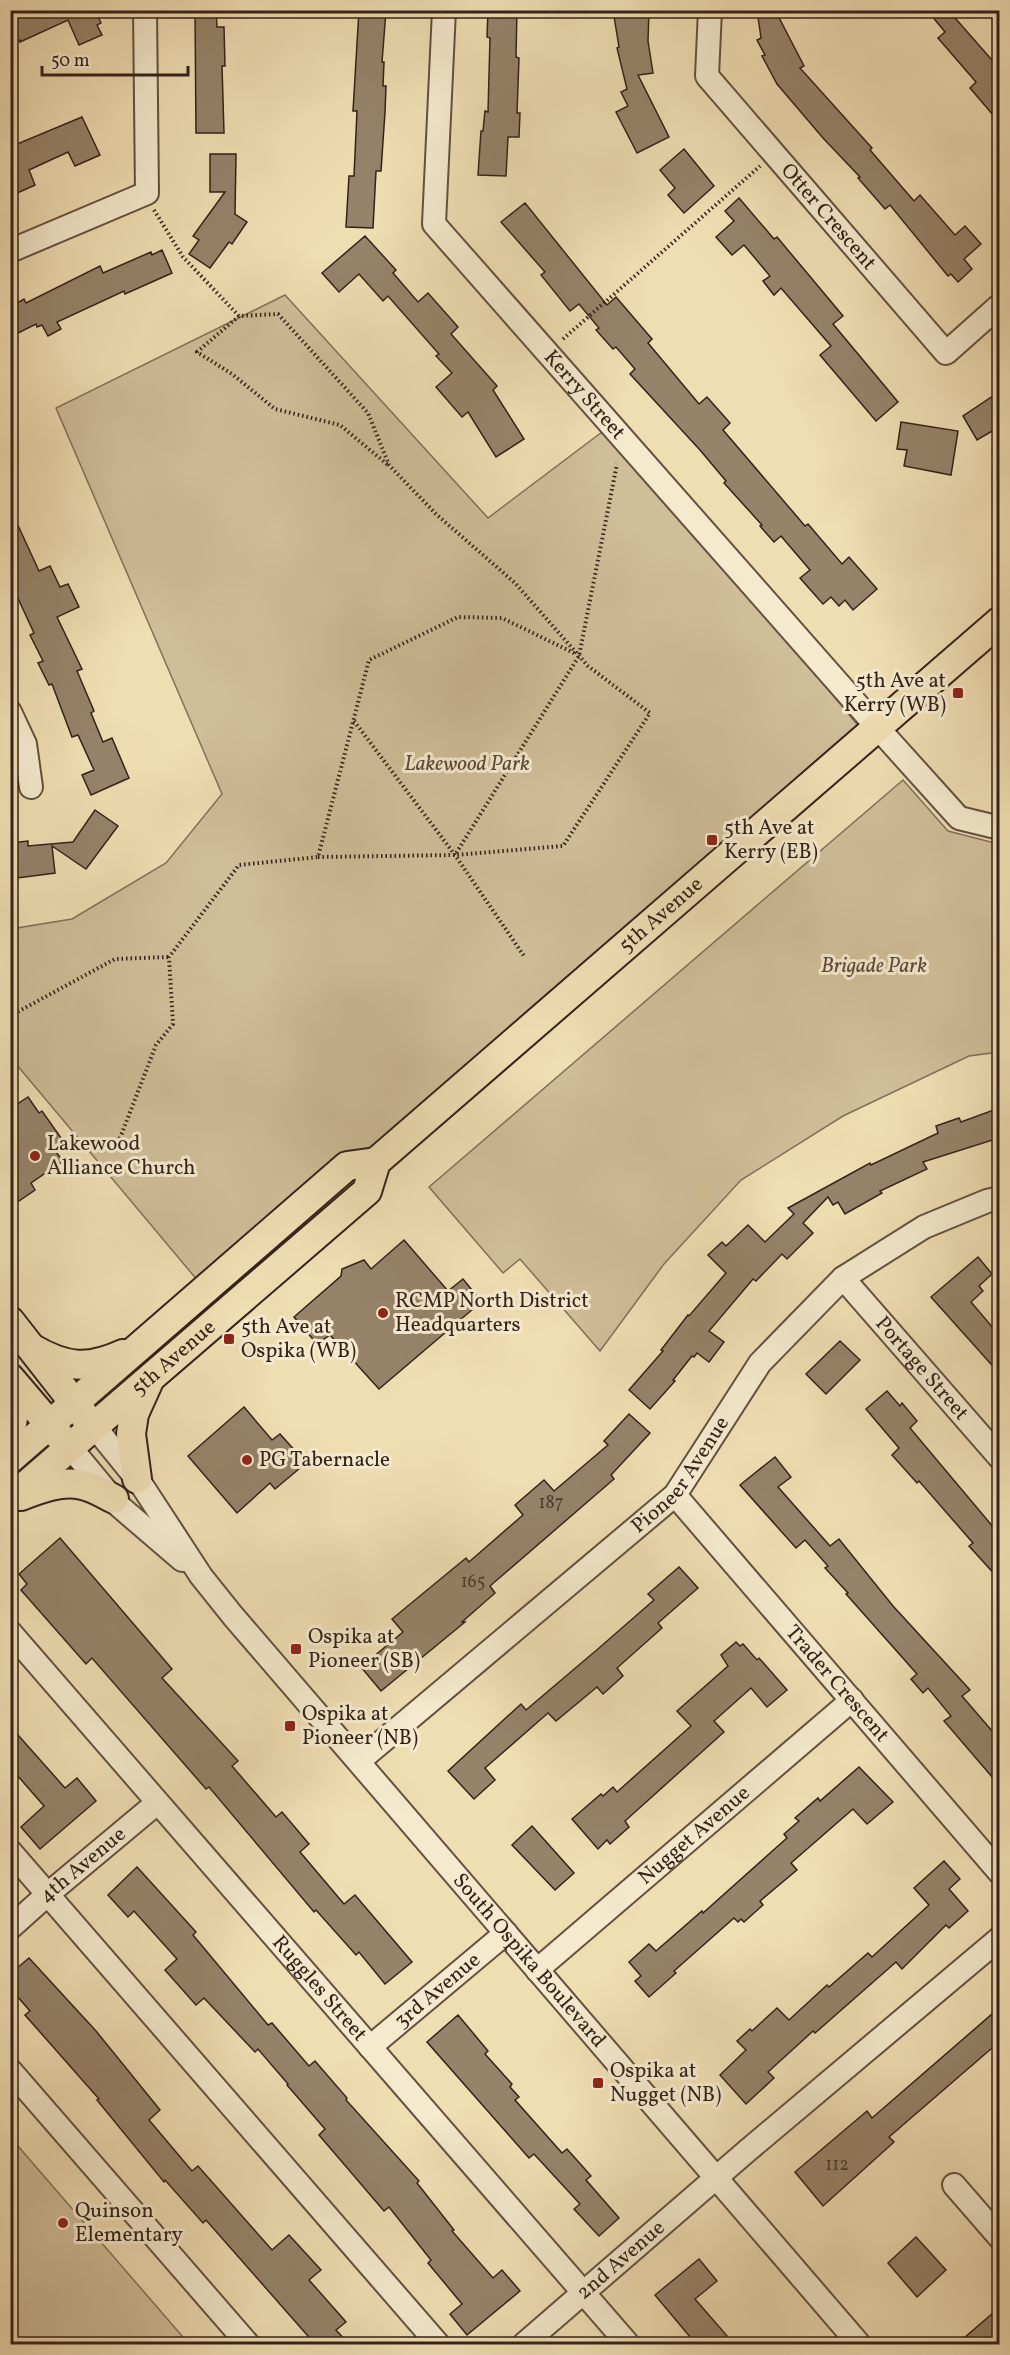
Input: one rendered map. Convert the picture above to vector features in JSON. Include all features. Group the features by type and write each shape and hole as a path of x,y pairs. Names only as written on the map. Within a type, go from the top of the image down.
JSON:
{"main road":[{"name":"5th Avenue","path":"10,1500 367,1191 376,1162 999,621"},
{"name":"5th Avenue","path":"10,1459 347,1166 376,1162"},
{"name":"South Ospika Boulevard","path":"10,1321 94,1426"},
{"path":"32,1348 59,1362 88,1365 102,1362 141,1345"},
{"name":"South Ospika Boulevard","path":"10,1378 70,1448"},
{"path":"137,1479 131,1434 134,1414 150,1378"},
{"path":"10,1388 14,1412 10,1436"},
{"path":"10,1500 37,1490 67,1483 83,1485 114,1499"}],"street":[{"path":"10,251 147,193 145,10"},
{"name":"Kerry Street","path":"444,10 434,224 877,727 960,818 999,828"},
{"name":"Otter Crescent","path":"710,10 707,76 946,353 999,305"},
{"path":"10,712 25,744 32,787"},
{"name":"Pioneer Avenue","path":"359,1761 675,1495 760,1364 843,1278 924,1227 999,1198"},
{"name":"Portage Street","path":"843,1278 999,1458"},
{"name":"South Ospika Boulevard","path":"94,1426 137,1479 201,1576 859,2344"},
{"name":"South Ospika Boulevard","path":"70,1448 114,1499 201,1576"},
{"name":"Trader Crescent","path":"675,1495 999,1873"},
{"name":"Ruggles Street","path":"10,1632 628,2344"},
{"name":"Nugget Avenue","path":"537,1970 852,1700"},
{"name":"4th Avenue","path":"10,1928 157,1803"},
{"path":"10,1851 438,2344"},
{"name":"3rd Avenue","path":"370,2047 506,1933"},
{"path":"716,2178 999,1938"},
{"path":"10,2070 248,2344"},
{"name":"2nd Avenue","path":"524,2344 716,2178"},
{"path":"954,2185 999,2238"}],"path":[{"path":"548,353 774,154"},
{"path":"147,193 153,209 183,257 239,316"},
{"path":"115,1151 156,1045 173,1024 169,957 239,865 318,857 454,855 563,846 650,713 588,666 515,583 436,514 389,465 340,425 275,410 232,374 197,352 239,316 278,314 368,413 389,465"},
{"path":"454,855 579,656 618,460"},
{"path":"318,857 369,660 458,617 502,618 579,656"},
{"path":"353,720 454,855 524,956"},
{"path":"10,1016 115,959 169,957"}],"green space":[{"name":"Lakewood Park","path":"285,295 488,518 610,426 870,740 219,1306 11,1058 11,929 72,919 166,863 222,794 56,408"},
{"name":"Brigade Park","path":"903,780 948,831 999,844 999,1052 969,1056 843,1116 741,1180 664,1264 600,1351 520,1259 503,1273 429,1187"},
{"name":"Quinson Elementary","path":"11,2138 189,2344 11,2344"}],"building":[{"path":"17,10 95,10 101,23 97,25 102,35 79,45 68,20 20,42 20,40 10,44 10,13"},
{"path":"195,10 216,10 217,27 224,27 225,66 222,66 224,133 196,133"},
{"path":"359,10 386,11 382,62 384,62 383,86 386,86 385,112 381,171 376,171 373,228 346,227 349,176 354,176 357,111 353,111"},
{"path":"488,10 517,10 519,137 508,137 506,176 478,175 481,131 483,131 485,111 488,112 490,38 487,37"},
{"path":"613,10 649,10 648,41 653,73 638,75 669,137 637,153 616,112 628,106 621,92 627,89 617,48 619,47"},
{"path":"757,10 775,10 804,66 800,68 872,148 870,150 914,201 920,195 955,235 965,226 981,244 964,259 972,269 958,282 951,274 948,276 890,205 885,209 858,178 860,177 777,84 762,56 765,55 757,40 761,38"},
{"path":"927,10 948,10 999,68 999,122 970,88 976,82 938,38 945,32"},
{"path":"82,117 100,155 75,166 68,152 29,170 35,185 15,194 10,185 10,147"},
{"path":"684,149 714,186 684,213 668,195 675,188 660,170"},
{"path":"210,154 236,154 235,214 247,222 232,244 229,242 210,268 189,254 199,240 193,236 225,192 210,192"},
{"path":"739,198 774,239 777,237 843,316 833,324 898,402 876,421 820,355 831,346 781,288 774,295 763,281 770,276 744,245 732,255 716,237 734,221 725,211"},
{"path":"525,203 607,305 616,297 652,339 648,343 699,404 707,397 730,423 723,430 805,526 808,524 842,564 849,557 877,589 853,610 845,600 839,606 831,597 823,604 800,578 810,570 781,536 774,542 760,526 762,525 724,483 726,481 700,450 630,374 635,369 616,347 613,349 596,330 599,328 579,304 570,311 541,275 545,272 501,222"},
{"path":"365,236 396,270 393,273 418,302 428,293 458,327 451,334 497,386 493,390 524,439 496,457 468,412 462,417 436,387 452,373 436,356 439,354 388,296 383,301 359,274 339,292 322,273"},
{"path":"162,250 172,273 125,294 124,291 57,322 61,329 48,336 42,325 37,327 36,324 18,333 16,330 10,333 10,307 24,299 26,303 100,266 103,273 151,252 152,255"},
{"path":"999,392 999,427 977,440 963,416"},
{"path":"901,422 958,431 951,475 904,466 907,450 897,449"},
{"path":"10,508 39,571 50,566 60,587 68,584 79,607 57,617 82,669 77,671 94,711 91,713 103,742 112,738 129,778 91,795 82,775 94,770 78,735 72,737 52,684 49,685 38,663 43,661 30,635 34,633 10,581"},
{"path":"95,810 118,826 86,869 52,846 55,873 10,879 10,843 28,841 28,846 73,842"},
{"name":"Lakewood Alliance Church","path":"28,1097 39,1113 42,1111 61,1138 59,1140 63,1146 56,1152 63,1161 31,1183 35,1190 10,1207 10,1109"},
{"path":"999,1108 999,1138 923,1162 927,1169 880,1191 882,1193 845,1214 838,1202 833,1205 828,1197 803,1223 813,1233 787,1259 782,1254 756,1281 753,1279 709,1331 724,1342 709,1362 697,1353 694,1357 692,1356 673,1380 675,1381 650,1409 629,1390 663,1351 661,1350 688,1315 726,1273 708,1255 722,1242 726,1246 748,1225 765,1242 794,1214 788,1208 870,1163 871,1165 938,1133 936,1126 959,1118 961,1122"},
{"name":"RCMP North District Headquarters","path":"404,1240 448,1291 463,1279 476,1295 467,1302 473,1309 379,1389 330,1335 317,1344 294,1317 341,1276 342,1269 364,1260 371,1269"},
{"path":"978,1257 992,1274 979,1286 983,1291 971,1302 999,1335 999,1373 931,1297"},
{"path":"840,1341 860,1360 826,1394 806,1374"},
{"path":"887,1391 900,1406 902,1403 917,1421 910,1428 999,1534 999,1579 969,1546 973,1543 919,1481 917,1483 892,1455 899,1448 866,1409"},
{"name":"PG Tabernacle","path":"244,1407 272,1440 280,1434 306,1463 275,1489 270,1483 237,1513 188,1456"},
{"path":"629,1414 650,1433 611,1475 614,1479 490,1586 495,1593 462,1622 465,1622 381,1691 361,1667 403,1632 392,1619 466,1558 469,1562 523,1515 515,1505 544,1480 554,1491 608,1445 604,1441"},
{"path":"775,1457 791,1477 778,1487 830,1546 839,1539 893,1606 970,1690 962,1696 999,1739 999,1785 944,1721 951,1716 928,1688 923,1693 911,1679 917,1674 846,1594 848,1593 825,1568 828,1566 805,1540 796,1548 740,1485"},
{"path":"60,1538 172,1669 162,1678 238,1761 232,1766 276,1817 282,1812 309,1844 300,1852 344,1904 355,1895 412,1962 385,1984 359,1952 356,1955 316,1910 314,1912 209,1787 206,1789 92,1658 86,1664 21,1590 27,1584 19,1574"},
{"path":"679,1567 698,1588 658,1623 662,1628 617,1668 623,1676 603,1694 597,1687 556,1721 548,1713 485,1768 495,1780 474,1799 448,1771 521,1704 526,1710 654,1600 648,1594"},
{"path":"736,1642 740,1646 743,1644 757,1660 759,1658 787,1690 767,1707 751,1688 714,1721 724,1732 625,1821 629,1827 610,1844 607,1840 598,1849 572,1819 601,1794 603,1796 613,1787 617,1792 691,1726 677,1711 728,1666 721,1655"},
{"path":"10,1726 65,1788 77,1778 96,1801 40,1849 21,1827 44,1806 10,1767"},
{"path":"859,1767 893,1802 867,1824 853,1809 791,1863 797,1870 760,1901 763,1905 744,1922 741,1919 738,1922 734,1918 674,1971 676,1973 649,1997 635,1981 641,1976 629,1962 649,1944 656,1951 702,1911 703,1913 787,1838 784,1834 799,1821 795,1818 818,1798 820,1801"},
{"path":"532,1826 574,1873 555,1890 512,1845"},
{"path":"944,1861 960,1879 949,1889 968,1911 949,1928 946,1925 902,1969 896,1962 815,2033 813,2031 768,2072 774,2078 746,2104 720,2075 746,2050 737,2041 750,2029 752,2031 777,2008 789,2020 827,1985 829,1987 868,1953 872,1957 929,1905 914,1888"},
{"path":"137,1867 196,1932 193,1935 268,2025 272,2023 309,2066 315,2061 347,2098 346,2100 419,2181 417,2183 454,2230 452,2231 493,2278 502,2270 520,2291 467,2335 450,2314 462,2304 428,2263 431,2260 389,2207 384,2211 319,2135 325,2129 258,2049 255,2052 204,1998 196,2005 165,1970 177,1959 134,1911 128,1917 108,1895"},
{"path":"29,1958 96,2031 160,2110 149,2120 192,2171 198,2166 272,2250 289,2235 321,2270 309,2280 346,2322 336,2330 349,2344 315,2344 206,2220 203,2223 165,2180 164,2182 97,2100 99,2099 25,2015 30,2011 10,1988 10,1974"},
{"path":"999,2008 999,2042 889,2137 894,2142 823,2206 795,2172 867,2111 872,2118"},
{"path":"458,2015 488,2051 485,2054 512,2084 510,2087 519,2097 515,2100 562,2153 567,2149 591,2176 586,2180 619,2218 599,2236 574,2209 580,2204 534,2154 529,2158 427,2042"},
{"path":"916,2237 946,2270 917,2297 888,2263"},
{"path":"699,2259 717,2281 695,2299 734,2344 696,2344 655,2295"},
{"path":"999,2308 999,2344 957,2344"}],"place":[{"name":"5th Ave at Kerry (WB)","path":"958,693"},
{"name":"5th Ave at Kerry (EB)","path":"712,840"},
{"name":"Lakewood Alliance Church","path":"35,1156"},
{"name":"RCMP North District Headquarters","path":"383,1313"},
{"name":"5th Ave at Ospika (WB)","path":"229,1339"},
{"name":"PG Tabernacle","path":"247,1460"},
{"name":"Ospika at Pioneer (SB)","path":"296,1649"},
{"name":"Ospika at Pioneer (NB)","path":"290,1726"},
{"name":"Ospika at Nugget (NB)","path":"598,2083"},
{"name":"Quinson Elementary","path":"63,2223"}]}
